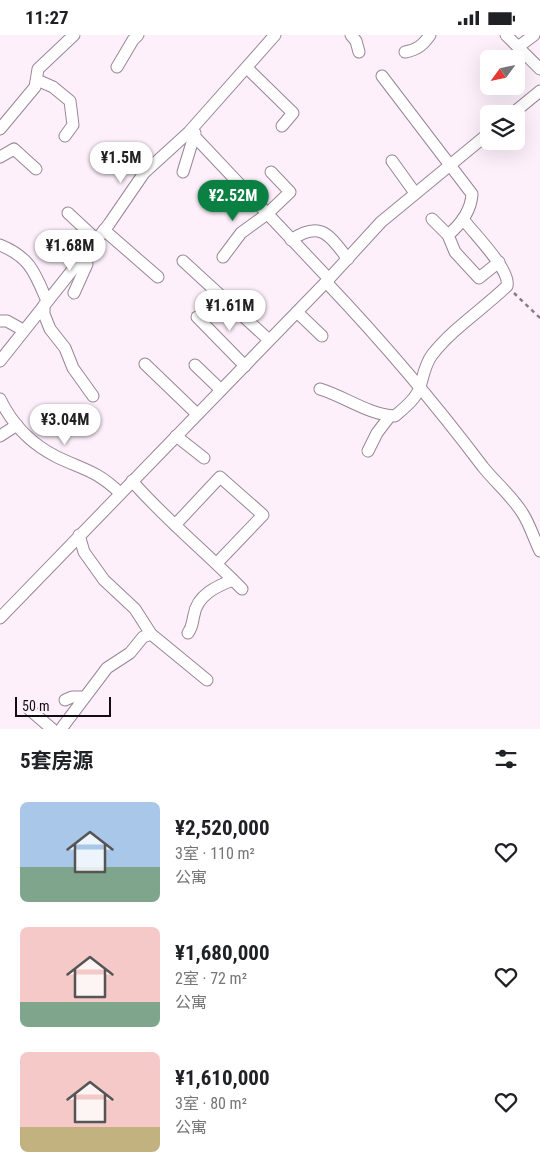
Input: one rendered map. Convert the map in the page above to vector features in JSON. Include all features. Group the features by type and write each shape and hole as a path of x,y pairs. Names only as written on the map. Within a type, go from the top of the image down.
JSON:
{"street":[{"path":"0,129 35,87 38,69 74,35"},
{"path":"116,67 138,35"},
{"path":"0,361 97,239 144,173 195,132 274,35"},
{"path":"352,35 359,52"},
{"path":"405,52 422,45 430,35"},
{"path":"506,35 540,69"},
{"path":"518,47 534,35"},
{"path":"247,68 293,113 282,126"},
{"path":"382,75 438,146 449,165 472,194 472,201 463,219 448,235"},
{"path":"37,80 52,87 70,101 73,125 65,136"},
{"path":"523,105 540,91"},
{"path":"183,173 195,132"},
{"path":"195,132 420,386 524,515 540,551"},
{"path":"0,618 327,281 381,222 480,140"},
{"path":"0,157 14,149 36,169"},
{"path":"392,161 415,193"},
{"path":"223,257 241,233 267,214 290,192 271,172"},
{"path":"68,213 97,239"},
{"path":"432,219 448,235 455,252 479,278 499,262"},
{"path":"320,389 334,394 364,410 373,410 390,416 394,416 411,401 420,386 420,381 432,355 461,325 506,286 506,273 499,262 463,219"},
{"path":"104,229 158,277"},
{"path":"291,240 304,231 320,231 328,235 348,259"},
{"path":"0,245 18,253 34,271 46,303 44,313 50,329 65,348 73,368 93,396"},
{"path":"74,293 87,264 85,254"},
{"path":"182,261 269,340"},
{"path":"297,312 322,336"},
{"path":"197,317 245,365"},
{"path":"0,321 6,321 23,330"},
{"path":"145,364 197,414"},
{"path":"195,365 221,390"},
{"path":"0,399 17,425 45,450 96,473 120,493"},
{"path":"368,451 376,433 390,416"},
{"path":"0,436 17,425"},
{"path":"176,436 204,458"},
{"path":"175,525 220,477 263,515 218,562"},
{"path":"132,481 175,525 208,556 218,562 242,589"},
{"path":"79,535 84,552 92,566 104,580 136,609 151,634 207,681"},
{"path":"188,633 193,625 196,608 212,588 233,580"},
{"path":"61,729 107,668 130,653 143,637 151,634"},
{"path":"65,700 72,697 84,697"},
{"path":"29,709 52,729"}],"path":[{"path":"506,286 540,318"}]}
